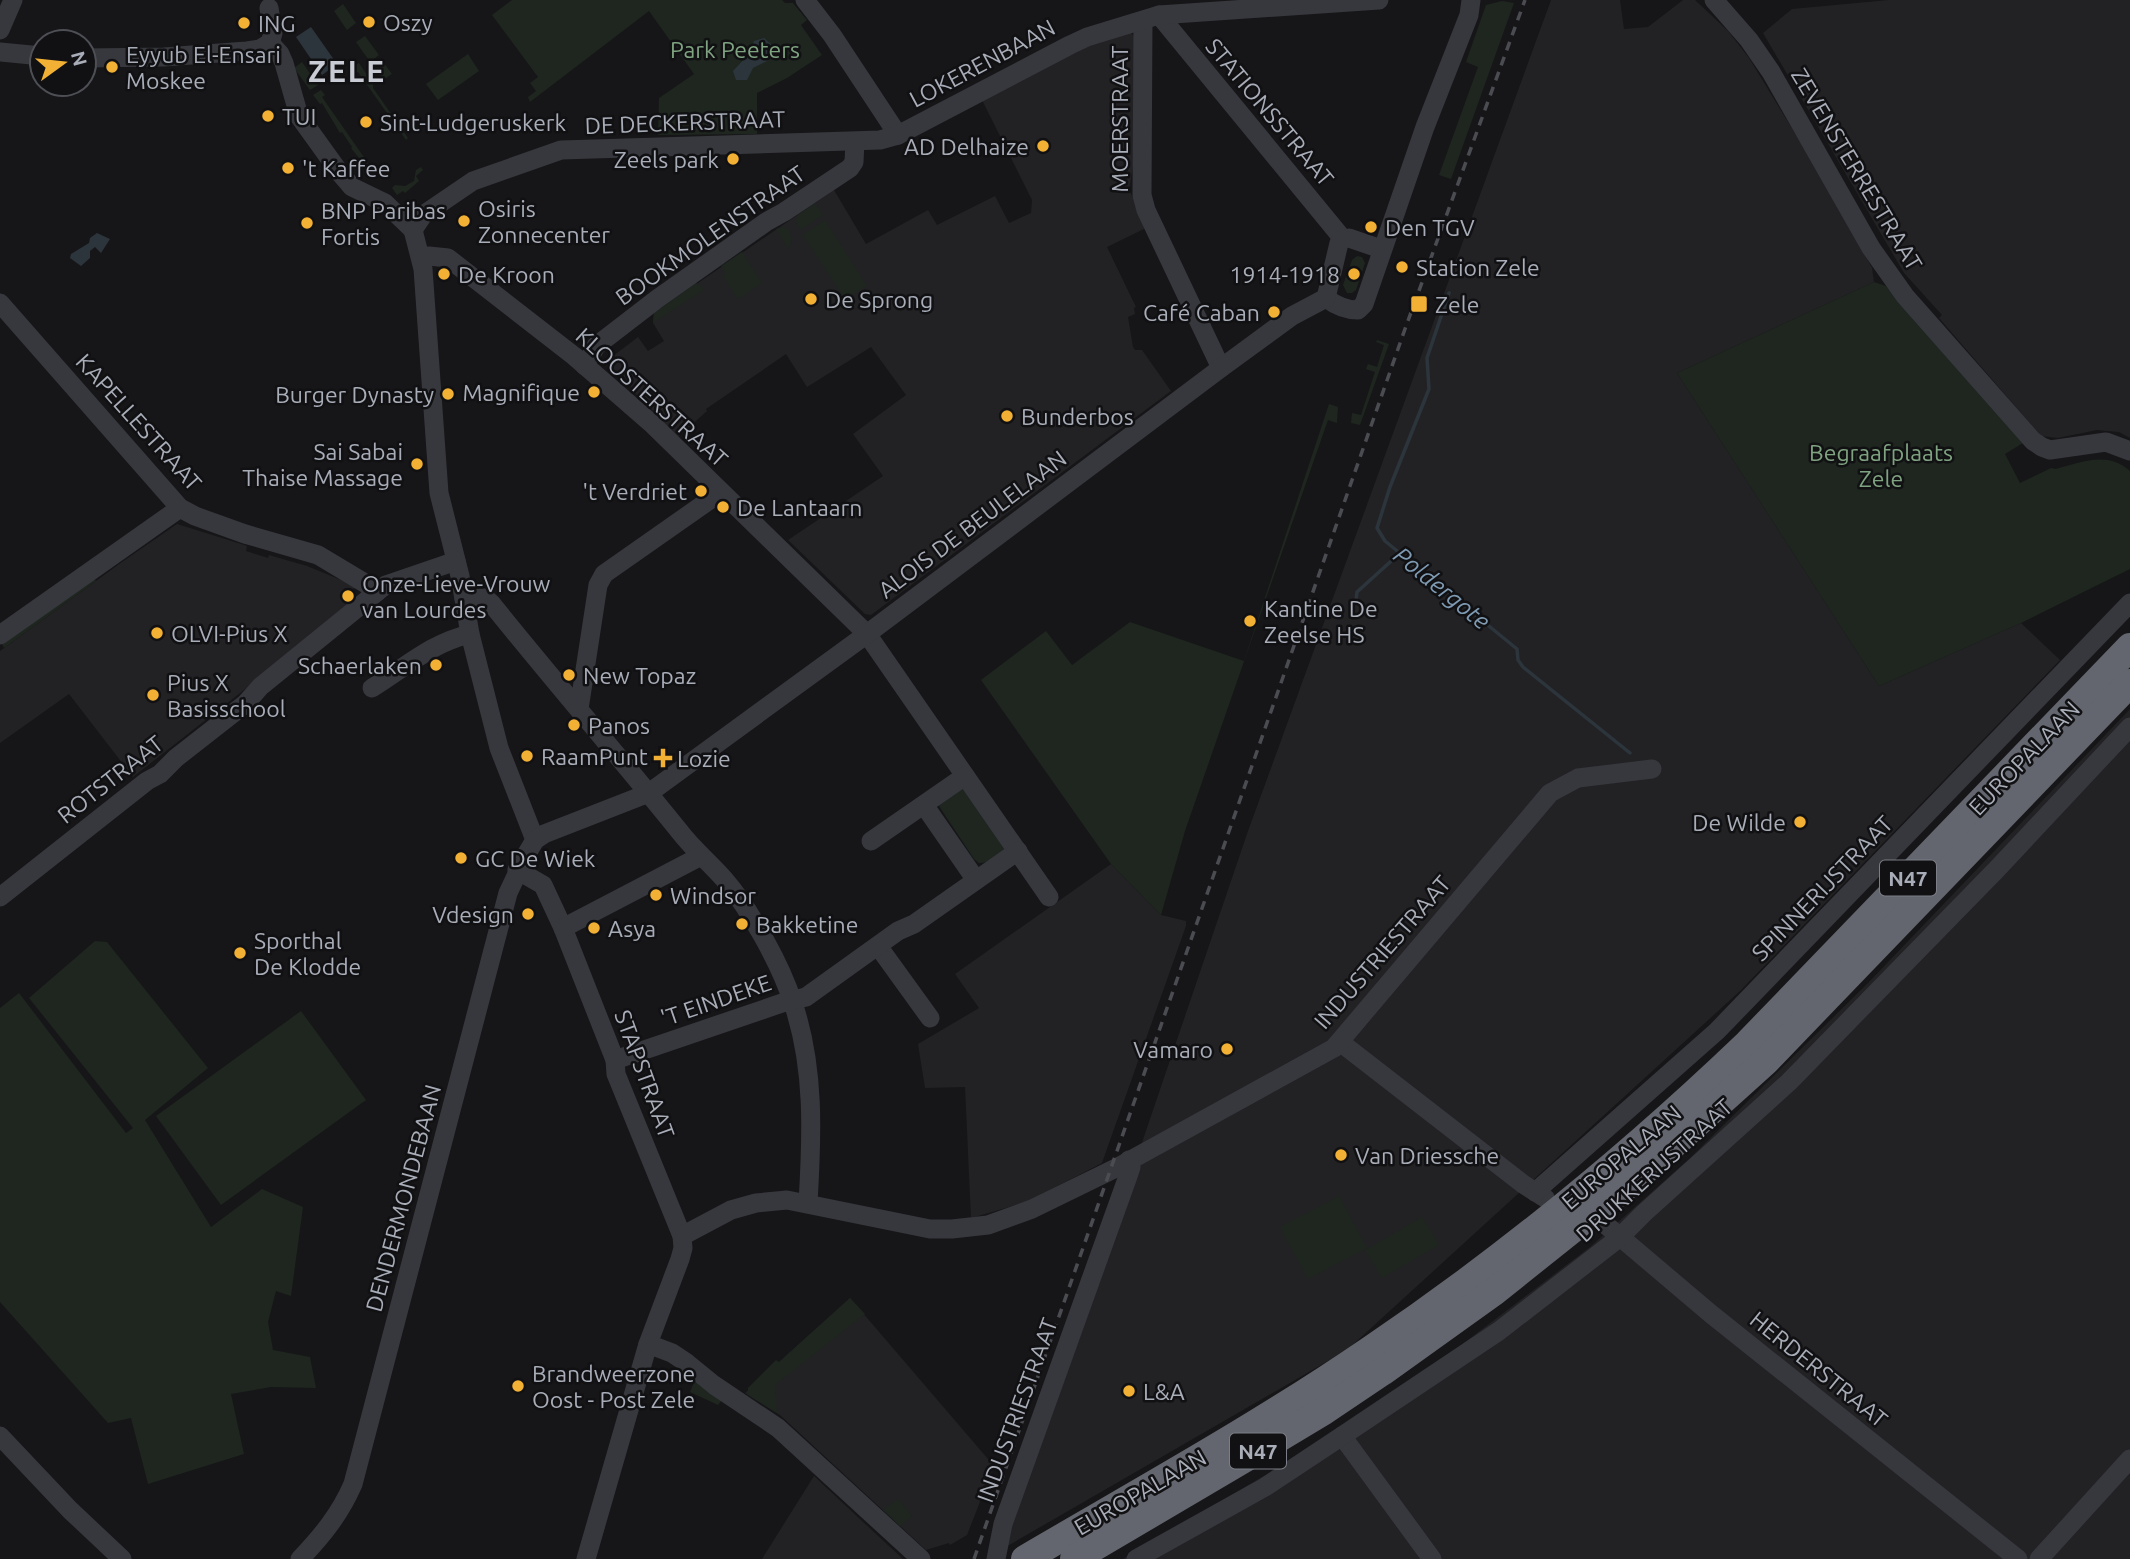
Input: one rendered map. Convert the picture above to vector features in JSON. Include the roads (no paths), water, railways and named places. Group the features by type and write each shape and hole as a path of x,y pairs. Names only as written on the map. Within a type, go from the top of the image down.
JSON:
{"highway":[{"name":"EUROPALAAN","path":"1025,1559 1237,1436 1311,1389 1427,1311 1558,1210 1667,1119 1748,1043 2130,647"},
{"name":"EUROPALAAN","path":"1074,1559 1324,1411 1495,1291 1593,1214 1674,1146 1766,1061 2130,683"}],"street":[{"path":"0,30 13,0"},
{"path":"805,0 898,135"},
{"name":"LOKERENBAAN","path":"898,135 1070,44 1154,12 1379,0"},
{"path":"1381,249 1349,238 1343,239 1339,243 1326,298 1333,303 1358,310 1364,304 1425,127 1469,15 1471,0"},
{"name":"ZEVENSTERRESTRAAT","path":"1714,0 1749,40 1771,72 1871,248 1905,296 2033,441 2050,450 2106,442 2130,451"},
{"path":"98,58 164,57 260,49 270,43 273,33 268,3"},
{"name":"MOERSTRAAT","path":"1154,12 1140,179 1146,210 1220,369"},
{"name":"STATIONSSTRAAT","path":"1154,12 1343,239"},
{"path":"270,43 284,63 299,116 340,173 352,187 385,203 413,230 422,258 435,464 444,514 470,634 499,748 535,840"},
{"path":"0,52 28,55"},
{"name":"DE DECKERSTRAAT","path":"413,230 423,215 472,181 561,150 855,142 898,135"},
{"name":"BOOKMOLENSTRAAT","path":"585,366 596,346 657,299 766,222 850,168 854,162 855,142"},
{"name":"KLOOSTERSTRAAT","path":"422,258 448,258 585,366 651,423 721,492 604,574 598,585 579,709"},
{"name":"ALOIS DE BEULELAAN","path":"535,840 551,829 649,793 867,634 1292,316 1326,298"},
{"name":"KAPELLESTRAAT","path":"0,303 180,508 245,534 318,555 378,591"},
{"path":"721,492 867,634 1049,897"},
{"path":"0,635 180,508"},
{"name":"ROTSTRAAT","path":"0,897 171,765 176,758 245,704 261,687 386,585 456,561"},
{"path":"464,599 485,598 491,603 701,856 725,879 744,905 776,964 792,1001 804,1048 812,1114 808,1203"},
{"name":"SPINNERIJSTRAAT","path":"1535,1192 1717,1031 2130,603"},
{"path":"372,688 436,645 470,634"},
{"name":"DRUKKERIJSTRAAT","path":"1136,1559 1265,1487 1342,1436 1499,1331 1619,1238 1789,1082 1997,869 2130,727"},
{"name":"INDUSTRIESTRAAT","path":"682,1236 720,1215 749,1204 788,1200 930,1229 988,1225 1032,1209 1129,1160 1334,1048 1550,793 1578,778 1652,769"},
{"path":"871,841 965,776"},
{"path":"924,805 976,880"},
{"name":"DENDERMONDEBAAN","path":"300,1559 326,1532 353,1484 502,916 517,870 535,840"},
{"name":"'T EINDEKE","path":"615,1060 811,995 898,931 914,924 1018,851"},
{"path":"563,928 701,856"},
{"name":"STAPSTRAAT","path":"517,870 543,885 563,928 615,1060 616,1074 682,1236"},
{"path":"878,946 930,1018"},
{"path":"1340,1042 1558,1210"},
{"name":"INDUSTRIESTRAAT","path":"996,1559 1003,1524 1127,1179 1131,1167 1129,1160"},
{"name":"HERDERSTRAAT","path":"1593,1214 1619,1238 2018,1559"},
{"path":"586,1559 648,1344 680,1259 682,1236"},
{"path":"648,1344 672,1353 770,1422 921,1559"},
{"path":"0,1436 70,1510 122,1559"},
{"path":"1342,1436 1432,1559"},
{"path":"2039,1559 2130,1459"}],"waterway":[{"name":"Poldergote","path":"1449,293 1427,358 1429,389 1390,487 1377,528 1385,541 1517,649 1518,660 1523,667 1630,753"},
{"path":"1356,600 1357,592 1400,553"}],"railway":[{"path":"974,1559 1405,329 1525,0"}],"place":[{"name":"Oszy","path":"369,22"},
{"name":"ING","path":"244,23"},
{"name":"Eyyub El-Ensari Moskee","path":"112,67"},
{"name":"TUI","path":"268,116"},
{"name":"Sint-Ludgeruskerk","path":"366,122"},
{"name":"AD Delhaize","path":"1043,146"},
{"name":"Zeels park","path":"733,159"},
{"name":"'t Kaffee","path":"288,168"},
{"name":"Osiris Zonnecenter","path":"464,221"},
{"name":"BNP Paribas Fortis","path":"307,223"},
{"name":"Den TGV","path":"1371,227"},
{"name":"Station Zele","path":"1402,267"},
{"name":"De Kroon","path":"444,274"},
{"name":"1914-1918","path":"1354,274"},
{"name":"De Sprong","path":"811,299"},
{"name":"Zele","path":"1419,304"},
{"name":"Café Caban","path":"1274,312"},
{"name":"Magnifique","path":"594,392"},
{"name":"Burger Dynasty","path":"448,394"},
{"name":"Bunderbos","path":"1007,416"},
{"name":"Sai Sabai Thaise Massage","path":"417,464"},
{"name":"'t Verdriet","path":"701,491"},
{"name":"De Lantaarn","path":"723,507"},
{"name":"Onze-Lieve-Vrouw van Lourdes","path":"348,596"},
{"name":"Kantine De Zeelse HS","path":"1250,621"},
{"name":"OLVI-Pius X","path":"157,633"},
{"name":"Schaerlaken","path":"436,665"},
{"name":"New Topaz","path":"569,675"},
{"name":"Pius X Basisschool","path":"153,695"},
{"name":"Panos","path":"574,725"},
{"name":"RaamPunt","path":"527,756"},
{"name":"Lozie","path":"663,758"},
{"name":"De Wilde","path":"1800,822"},
{"name":"GC De Wiek","path":"461,858"},
{"name":"Windsor","path":"656,895"},
{"name":"Vdesign","path":"528,914"},
{"name":"Bakketine","path":"742,924"},
{"name":"Asya","path":"594,928"},
{"name":"Sporthal De Klodde","path":"240,953"},
{"name":"Vamaro","path":"1227,1049"},
{"name":"Van Driessche","path":"1341,1155"},
{"name":"Brandweerzone Oost - Post Zele","path":"518,1386"},
{"name":"L&A","path":"1129,1391"}],"district":[{"name":"ZELE","path":"347,71"}],"park label":[{"name":"Park Peeters","path":"735,49"},
{"name":"Begraafplaats Zele","path":"1881,465"}]}
